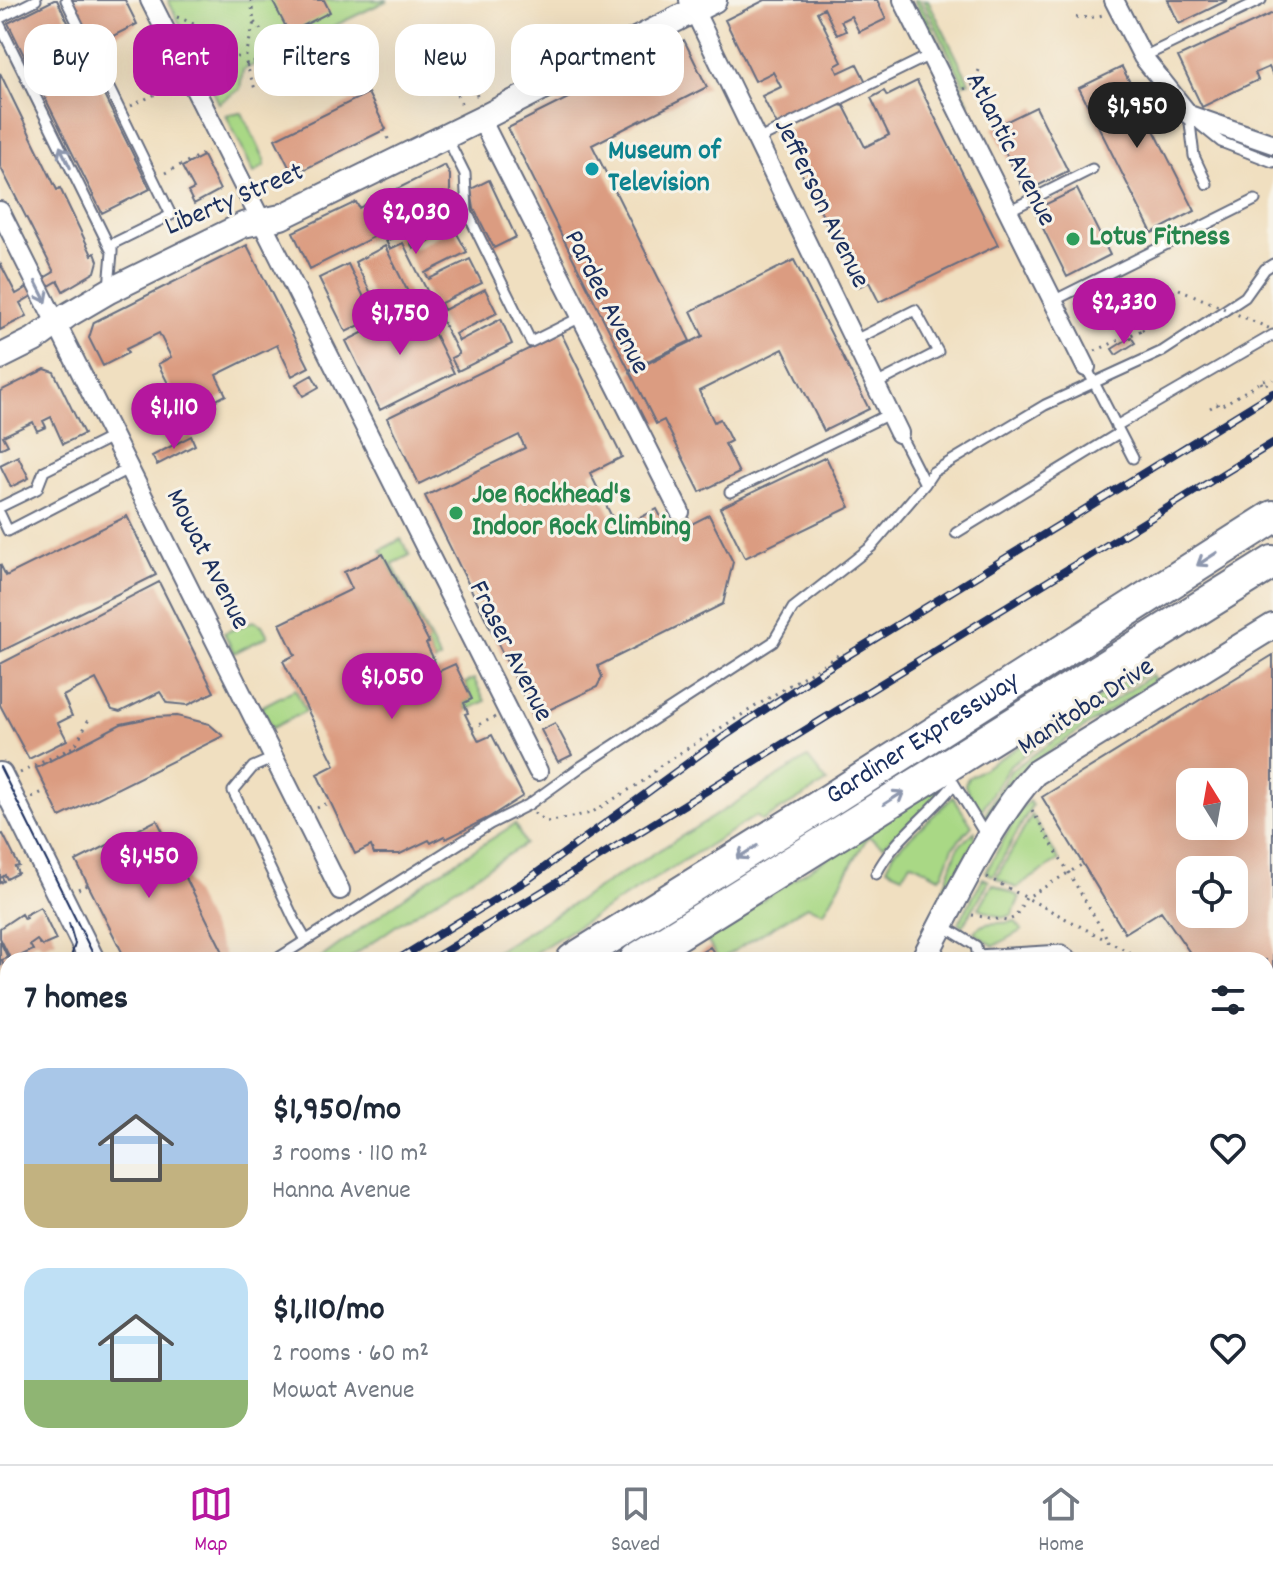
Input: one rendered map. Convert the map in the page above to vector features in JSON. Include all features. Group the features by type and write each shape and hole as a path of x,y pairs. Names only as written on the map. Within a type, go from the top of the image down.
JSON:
{"highway":[{"name":"Gardiner Expressway","path":"586,952 1273,517"},
{"name":"Gardiner Expressway","path":"649,952 1273,562"}],"street":[{"name":"Fraser Avenue","path":"150,0 162,24"},
{"name":"Atlantic Avenue","path":"903,0 1053,301 1090,368"},
{"name":"Liberty Street","path":"0,357 34,340 109,291 243,225 281,217 446,136 476,111 699,4"},
{"name":"Jefferson Avenue","path":"699,4 757,140 899,433"},
{"path":"1108,7 1189,115 1273,144"},
{"name":"Fraser Avenue","path":"198,96 538,771"},
{"name":"Pardee Avenue","path":"476,111 680,512"},
{"name":"Mowat Avenue","path":"0,211 340,890"},
{"name":"Manitoba Drive","path":"927,952 1019,791 1035,773 1273,626"},
{"path":"12,787 82,952"}],"lane":[{"path":"0,18 36,0"},
{"path":"66,0 171,215 112,244 109,291"},
{"path":"1143,57 1261,0"},
{"path":"0,25 112,252"},
{"path":"757,140 930,55"},
{"path":"1189,115 1221,142 1273,162"},
{"path":"1189,115 1194,156 1207,184"},
{"path":"446,136 465,174 467,212 531,342 581,317"},
{"path":"1008,211 1092,169"},
{"path":"1053,301 1255,200"},
{"path":"287,952 490,824 528,805 582,766 773,642 793,608 871,547 933,472 1045,405 1090,368 1163,351 1245,297 1265,269 1273,264"},
{"path":"855,340 915,310 938,352 876,384"},
{"path":"956,533 1273,333"},
{"path":"1090,368 1133,458"},
{"path":"730,492 891,413"},
{"path":"899,433 925,484"},
{"path":"0,507 37,489 44,471 114,436"},
{"path":"0,514 8,531 130,468"},
{"path":"274,758 253,767 233,791 306,940"},
{"path":"947,770 989,841"},
{"path":"876,874 886,853 938,805 954,784"},
{"path":"942,925 976,946 977,952"}],"path":[{"path":"251,0 254,22 245,52 254,86"},
{"path":"1076,17 1089,18 1108,7"},
{"path":"173,16 192,23 246,64"},
{"path":"246,64 254,61"},
{"path":"964,89 973,85 981,65"},
{"path":"120,111 150,96"},
{"path":"459,96 476,111"},
{"path":"474,96 476,111"},
{"path":"384,130 393,148"},
{"path":"158,176 222,144"},
{"path":"1152,304 1179,289 1273,333"},
{"path":"1142,330 1139,320 1143,309"},
{"path":"1090,368 1152,325"},
{"path":"1210,408 1217,404 1219,407 1266,379 1264,376"},
{"path":"1261,382 1263,386 1273,379"},
{"path":"528,805 534,815 547,822 591,813 645,780 661,765 843,652"},
{"path":"12,787 75,746 90,717"},
{"path":"472,728 495,717"},
{"path":"12,787 47,790"},
{"path":"313,810 330,802"},
{"path":"1032,810 1109,941"},
{"path":"972,915 1007,921 1015,917 1026,898 1083,864"},
{"path":"973,870 1129,952"},
{"path":"78,889 88,885"}],"green space":[{"path":"168,0 388,0 338,24 254,24 254,65 243,70 238,90 238,24 180,24"},
{"path":"914,0 919,0 969,103 965,103"},
{"path":"923,0 928,0 969,82 964,84"},
{"path":"216,96 230,96 219,103"},
{"path":"242,113 265,160 264,166 254,173 226,115"},
{"path":"401,539 410,555 392,564 440,659 435,662 426,643 428,641 381,550"},
{"path":"253,621 262,625 268,636 234,653 224,633"},
{"path":"1148,667 1150,671 1011,764 981,811 966,788 968,778"},
{"path":"1152,675 1155,680 1017,773 987,817 983,817 1011,770"},
{"path":"474,679 485,701 467,710 464,703 472,699 465,683"},
{"path":"295,689 306,711 272,728 261,707"},
{"path":"808,758 827,782 762,821 756,816 536,952 495,952"},
{"path":"935,788 939,794 883,846 868,836 824,912 807,906 732,952 714,952 705,937"},
{"path":"953,797 972,826 953,847 943,874 939,877 911,862 903,875 887,868 894,852"},
{"path":"1029,801 1032,805 993,876 986,872 1019,811"},
{"path":"1032,815 1059,860 1016,888 996,878"},
{"path":"515,824 525,844 358,952 329,952 429,879"},
{"path":"975,831 975,840 937,907 958,847"},
{"path":"983,878 989,881 963,926 959,923"},
{"path":"993,884 1020,897 1012,915 1002,918 979,908"},
{"path":"1015,921 1022,930 994,946 974,932 983,925"}],"building":[{"path":"57,0 69,24 24,24 24,55 8,23"},
{"path":"70,0 125,0 137,24 117,34 117,24 82,24"},
{"path":"272,0 324,0 330,12 307,24 284,24"},
{"path":"765,0 877,0 886,19 859,32 851,16 841,21 846,31 837,35 824,8 817,12 842,62 835,66 838,73 857,64 867,84 778,127 762,96 781,87 773,72 755,81 725,20"},
{"path":"1168,0 1228,0 1179,24"},
{"path":"1273,13 1273,75 1269,67 1255,73 1258,80 1202,107 1178,57"},
{"path":"684,40 707,87 592,145 690,341 629,370 508,128 572,96 684,96"},
{"path":"1122,67 1195,211 1152,233 1079,88"},
{"path":"0,73 57,190 60,188 92,255 95,253 98,261 95,272 63,291 58,281 20,303 27,316 0,330 0,263 16,294 54,272 0,166"},
{"path":"917,81 998,245 879,302 869,282 858,287 797,164 806,160 791,144 787,145 781,133 839,105 844,106 865,147 889,135 871,98 884,91 887,96"},
{"path":"44,96 104,96 150,189 102,213"},
{"path":"362,96 370,96 386,129 293,175 275,139"},
{"path":"1036,107 1068,171 1025,192 993,128"},
{"path":"203,156 220,190 194,204 188,192 194,189 182,167"},
{"path":"445,165 450,175 450,200 442,204 451,222 410,242 413,249 454,228 467,252 425,273 429,279 470,259 482,283 441,303 444,310 485,289 497,313 455,334 459,341 501,319 512,344 458,371 451,358 459,354 403,243 390,249 386,241 400,235 395,226 310,269 293,232 356,202 359,208"},
{"path":"489,180 516,237 494,248 474,209 471,189"},
{"path":"1077,189 1110,255 1067,277 1034,210"},
{"path":"247,245 309,367 292,376 277,345 216,375 226,395 177,420 165,397 173,393 158,364 171,357 159,333 126,349 128,353 103,366 89,338 94,322"},
{"path":"385,246 412,300 382,315 355,262"},
{"path":"794,260 869,409 824,431 783,349 699,391 714,422 720,419 731,441 725,444 739,473 700,492 664,420 656,424 630,372 703,336 691,311"},
{"path":"348,264 374,318 346,332 319,278"},
{"path":"420,304 454,373 380,410 346,341"},
{"path":"561,333 622,457 590,473 618,529 657,509 670,535 709,515 733,562 723,604 598,666 602,677 597,687 534,717 425,496 525,448 519,435 419,484 387,418"},
{"path":"1131,337 1135,343 1116,355 1112,349"},
{"path":"45,369 54,372 84,434 63,444 51,417 43,421 46,427 37,431 33,422 3,436 8,445 0,449 0,391"},
{"path":"312,375 319,387 303,396 296,384"},
{"path":"191,436 195,445 157,465 152,456"},
{"path":"18,456 29,478 11,487 0,465"},
{"path":"826,457 850,507 745,558 720,508"},
{"path":"127,516 156,575 0,652 0,564 6,576"},
{"path":"383,554 429,642 426,643 435,662 429,665 433,674 455,664 472,699 464,703 468,713 465,714 472,728 479,741 492,735 523,796 446,839 444,836 431,843 429,840 400,854 374,854 371,846 355,854 317,774 335,765 283,661 295,655 280,624 352,589 344,572"},
{"path":"159,582 214,692 188,705 167,703 160,692 120,712 112,710 96,679 63,696 72,716 58,723 67,740 29,759 0,705 0,664"},
{"path":"1273,655 1273,952 1189,952 1161,911 1125,933 1042,797"},
{"path":"177,716 209,724 223,736 60,817 36,768 121,724"},
{"path":"555,723 572,755 558,762 541,730"},
{"path":"157,820 223,952 122,952 76,861"},
{"path":"3,834 19,866 15,867 18,873 7,879 5,875 0,883 0,835"},
{"path":"40,907 56,940 42,946 37,940 30,945 33,950 29,952 7,952 0,938 0,928 21,914 26,918 25,915"}],"tram line":[{"path":"0,767 92,952"},
{"path":"69,923 75,944 72,952"}],"railway":[{"path":"410,952 530,878 725,736 821,672 1273,393"},
{"path":"444,952 1273,443"}],"place":[{"name":"Museum of Television","path":"592,169"},
{"name":"Lotus Fitness","path":"1073,239"},
{"name":"Joe Rockhead's Indoor Rock Climbing","path":"456,513"}]}
